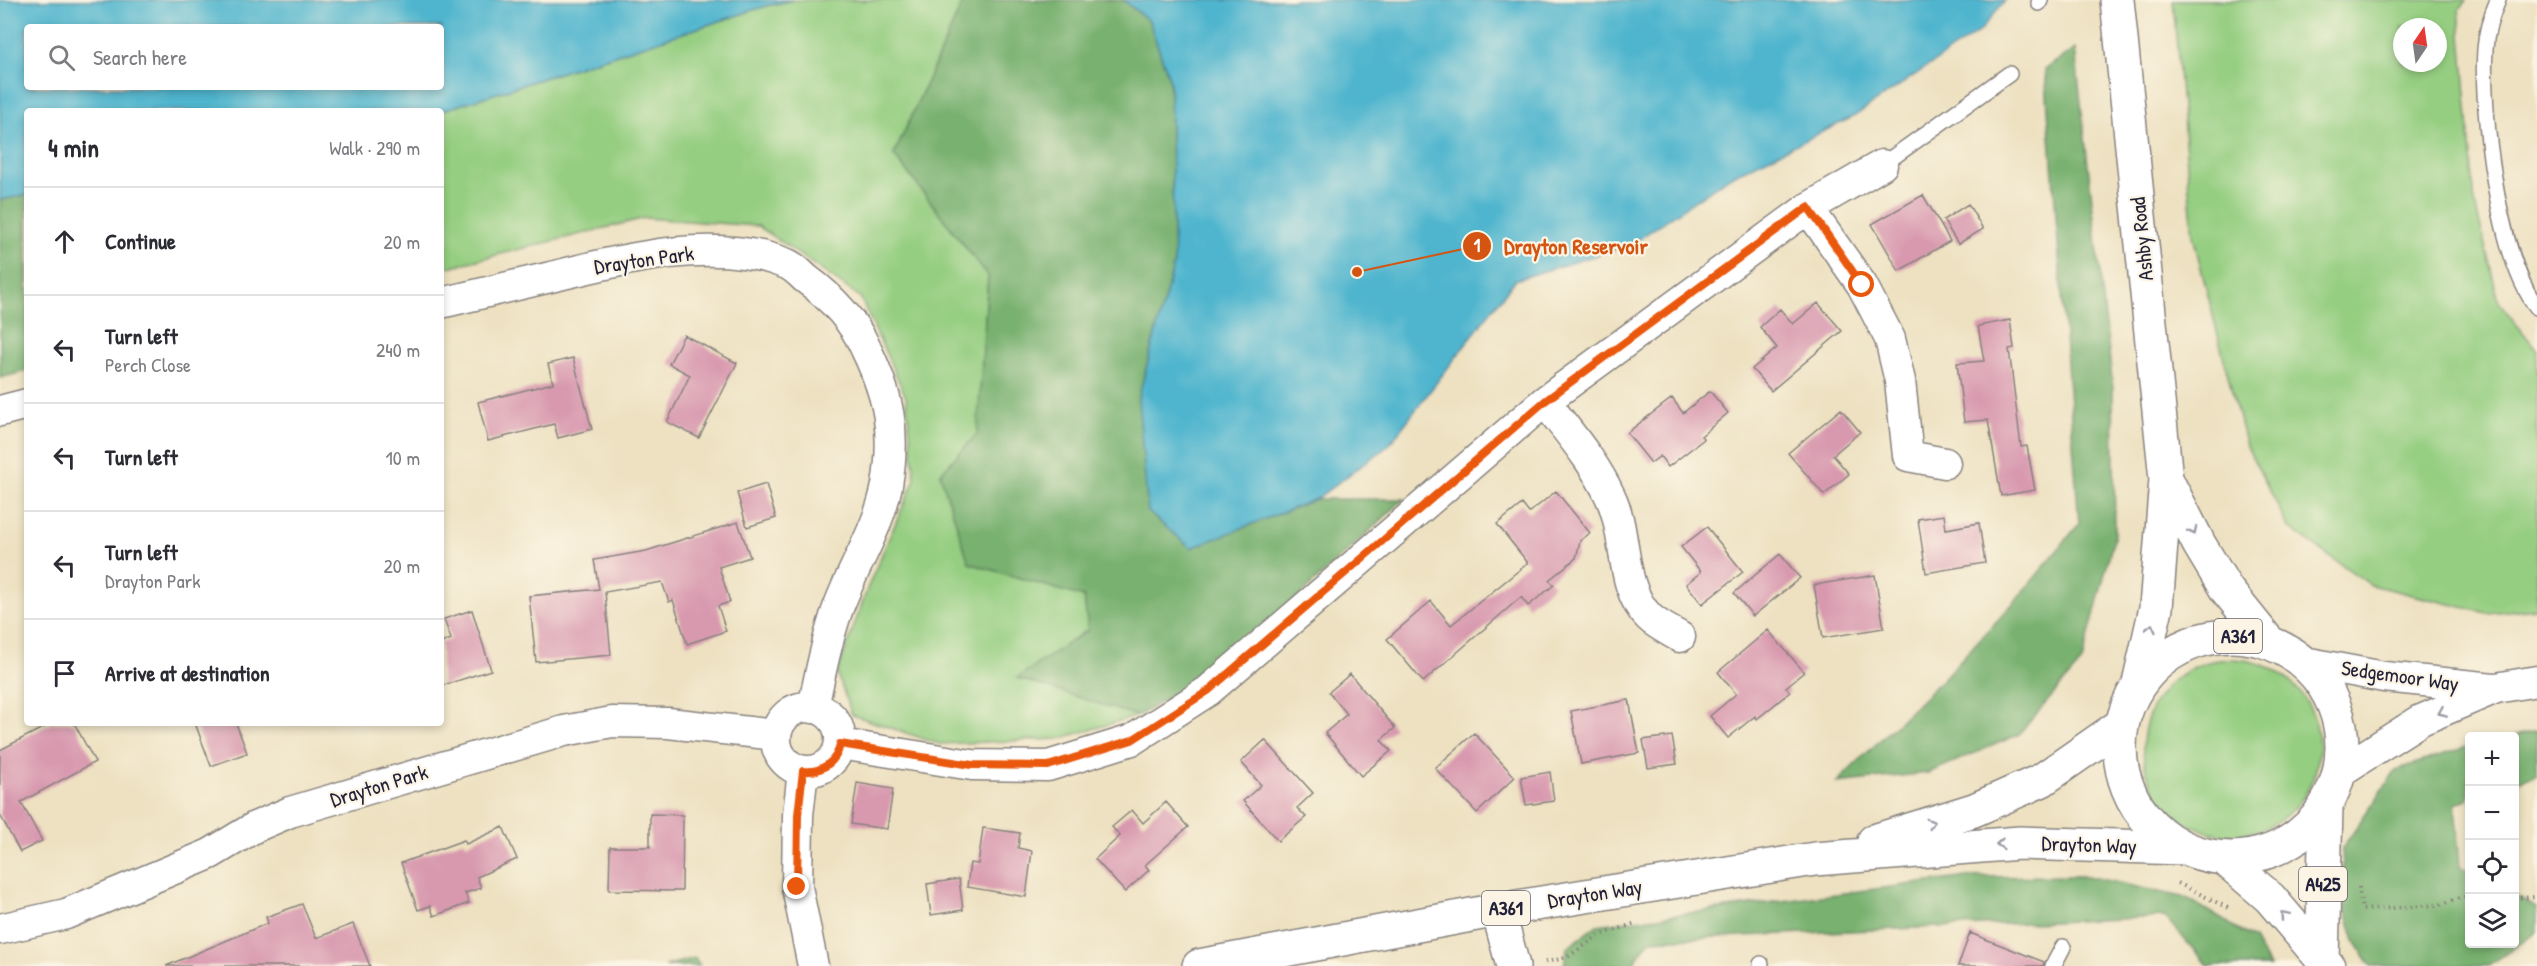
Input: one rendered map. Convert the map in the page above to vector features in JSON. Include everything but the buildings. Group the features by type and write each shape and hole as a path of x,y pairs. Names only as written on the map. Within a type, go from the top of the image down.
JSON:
{"main road":[{"name":"Ashby Road","path":"2117,0 2166,479 2156,608 2139,685"},
{"name":"Ashby Road","path":"2166,479 2199,544 2226,589 2268,641"},
{"name":"A361","path":"2243,636 2268,641 2304,662 2330,693 2343,731 2341,771 2326,808 2299,836 2264,855 2225,859 2184,848 2154,827 2131,798 2120,762 2121,725 2130,698 2154,666 2174,651 2207,637 2243,636"},
{"name":"Drayton Way","path":"1815,859 1974,810 2013,793 2042,780 2121,725"},
{"name":"A425","path":"2325,963 2323,872 2326,808"},
{"name":"Drayton Way","path":"1199,966 1498,910 1815,859 2020,843 2184,848"},
{"name":"A425","path":"2225,859 2270,898 2325,963"},
{"path":"1498,910 1528,964"}],"street":[{"path":"840,744 972,765 1048,766 1132,740 1208,691 1545,401 1808,207 1881,165"},
{"path":"1808,207 1862,285 1890,339 1900,381 1908,456 1945,463"},
{"name":"Drayton Park","path":"444,302 610,262 663,253 706,251 746,254 788,265 828,294 857,329 879,375 890,412 891,448 887,484 880,511 837,610 813,708"},
{"path":"1545,401 1588,458 1611,496 1619,521 1636,600 1649,617 1680,637"},
{"path":"0,411 24,405"},
{"name":"Sedgemoor Way","path":"2304,662 2384,676 2496,688"},
{"name":"Sedgemoor Way","path":"2341,771 2421,720 2496,688 2537,681"},
{"path":"813,708 829,714 836,723 840,734 840,744 829,764 819,770 803,771 788,764 780,755 776,735 780,723 788,714 797,709 813,708"},
{"name":"Drayton Park","path":"0,929 66,914 210,854 255,827 290,812 564,731 612,722 668,723 776,735"},
{"path":"803,771 798,815 797,887 813,966"}],"lane":[{"path":"2498,0 2490,19 2485,48 2488,132 2502,220 2526,294 2537,307"},
{"path":"1881,165 2009,74"},
{"path":"2053,966 2063,947"}],"path":[{"path":"2323,872 2358,874 2362,910 2439,905 2465,896"},
{"path":"2174,881 2232,910"},
{"path":"2519,898 2537,897"},
{"path":"1528,964 1566,958 1598,936 1642,922"}],"green space":[{"path":"793,0 964,0 894,155 988,276 969,563 1084,597 1088,629 1018,678 1138,716 1058,739 939,744 852,715 837,674 869,584 915,479 906,397 860,297 758,226 645,218 444,268 444,110 766,6"},
{"path":"964,0 1123,0 1149,21 1170,81 1174,264 1138,399 1191,548 1316,499 1404,499 1230,660 1138,716 1017,678 1088,630 1084,597 969,563 940,474 977,434 988,276 894,155"},
{"path":"2173,0 2466,0 2459,10 2475,205 2499,302 2537,350 2537,608 2487,613 2371,585 2289,528 2245,443 2193,236"},
{"path":"2075,49 2113,388 2115,534 2082,662 2018,735 1928,773 1836,783 1940,682 2018,598 2079,524 2045,69"},
{"path":"24,196 24,372 0,378 0,200"},
{"path":"2231,659 2265,666 2280,674 2293,685 2304,698 2312,713 2319,747 2312,781 2304,796 2293,809 2280,820 2265,828 2231,835 2197,828 2182,820 2169,809 2158,796 2150,781 2143,747 2150,713 2158,698 2169,685 2182,674 2197,666"},
{"path":"2537,731 2537,774 2519,781 2519,735"},
{"path":"2465,747 2465,800 2455,804 2460,866 2465,869 2465,948 2514,948 2488,966 2371,966 2355,941 2345,908 2342,849 2396,770"},
{"path":"2087,876 2187,898 2254,939 2269,966 2208,966 2165,917 1650,940 1631,966 1564,966 1567,948 1597,925 1968,877"},
{"path":"2519,898 2537,908 2537,932 2519,944"},
{"path":"695,958 700,966 665,966"}],"water":[{"path":"0,0 793,0 766,6 444,110 444,108 24,108 24,196 0,200"},
{"path":"1123,0 2005,0 1981,30 1853,117 1731,176 1630,245 1515,280 1388,446 1316,499 1191,548 1148,512 1138,399 1174,264 1170,81 1149,21"}],"place":[{"name":"Drayton Reservoir","path":"1357,272"}],"route":[{"path":"797,887 798,815 803,771 819,770 829,764 840,744 972,765 1048,766 1132,740 1208,691 1545,401 1808,207 1862,285"}]}
